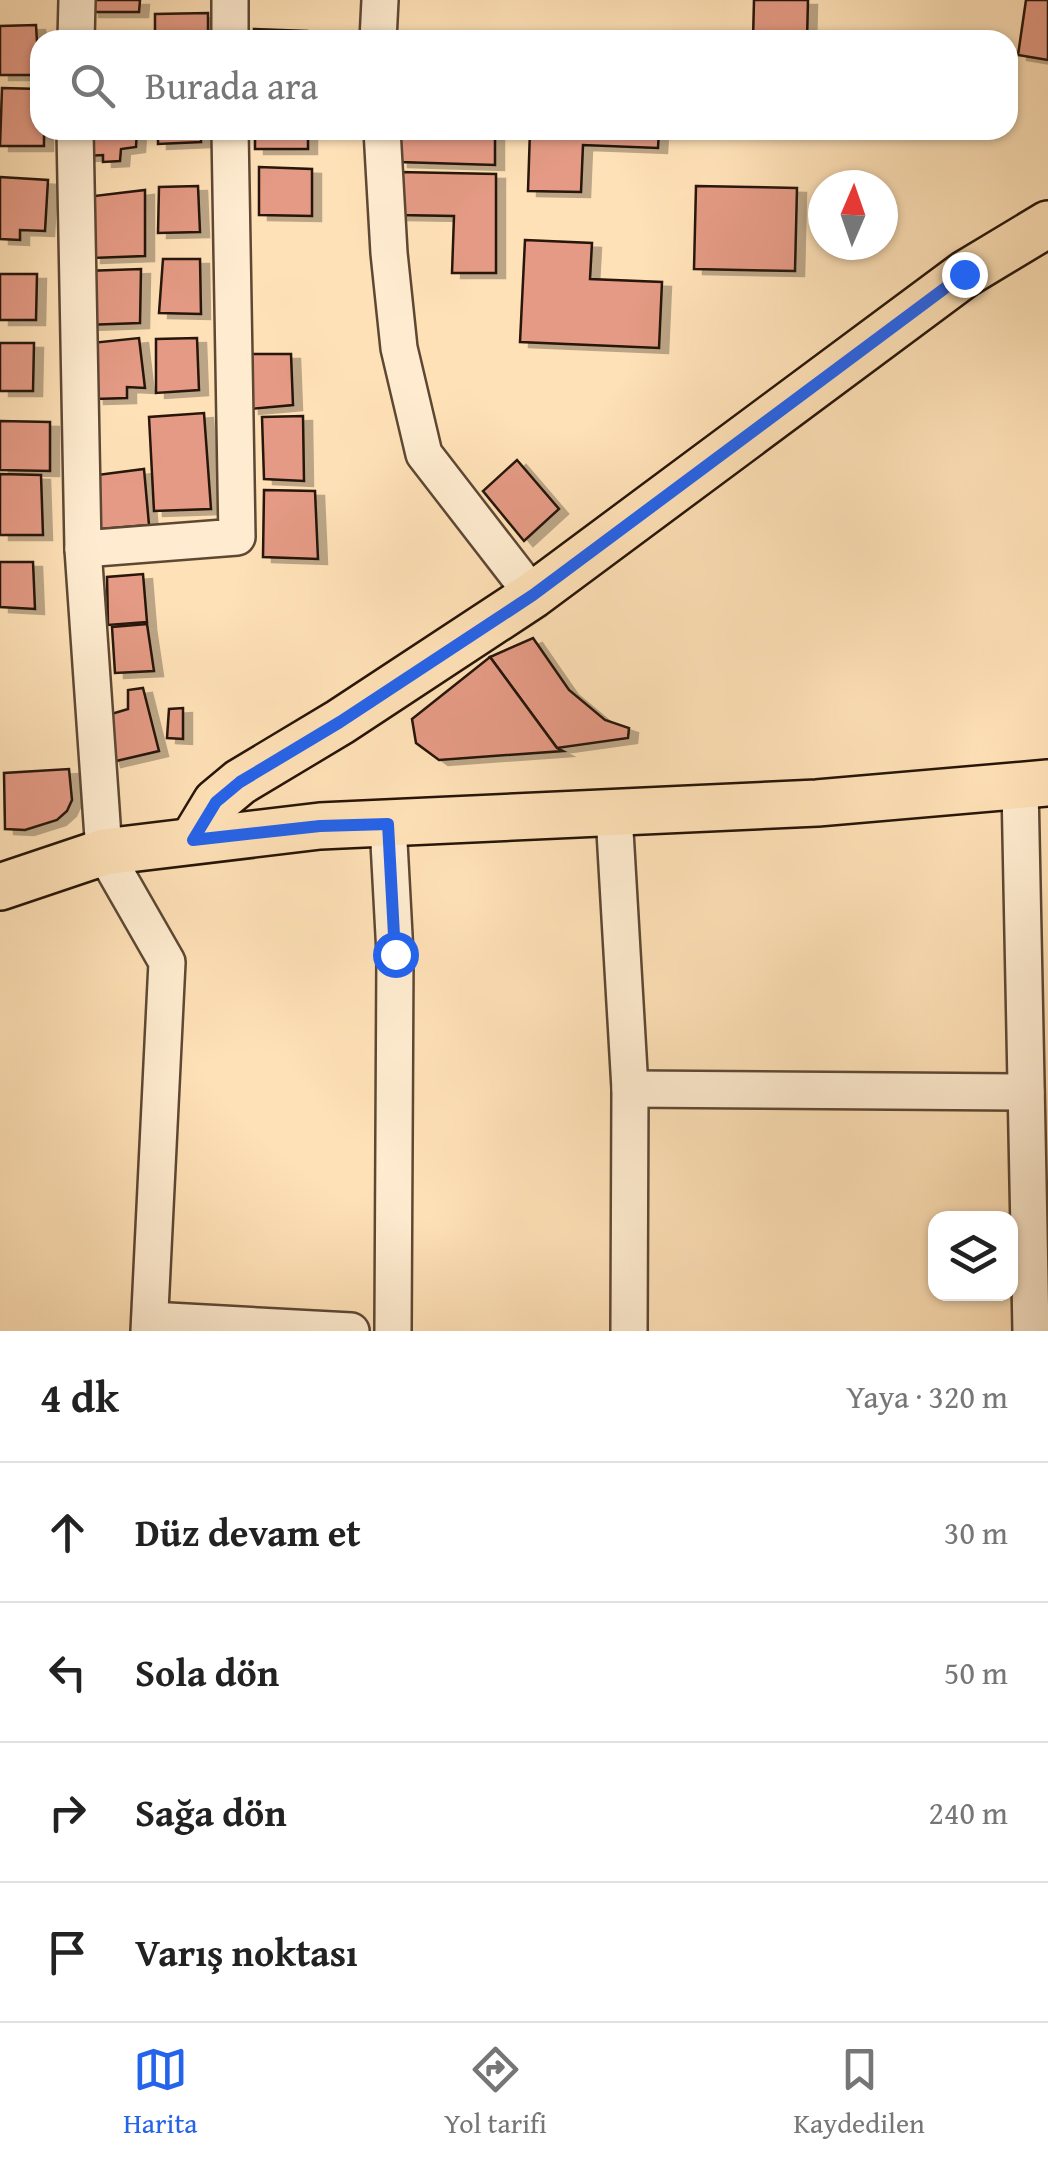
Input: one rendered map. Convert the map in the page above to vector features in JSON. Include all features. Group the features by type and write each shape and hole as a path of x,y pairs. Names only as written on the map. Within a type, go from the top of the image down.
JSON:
{"main road":[{"path":"193,840 216,802 240,782 340,722 533,595 964,274 1048,224"},
{"path":"0,887 104,852 320,826 817,804 1034,785"}],"street":[{"path":"76,30 77,0"},
{"path":"230,0 230,30"},
{"path":"378,30 380,0"},
{"path":"75,140 83,550 104,852 167,962 150,1325 352,1331"},
{"path":"83,550 236,537 230,140"},
{"path":"383,140 399,348 424,454 533,595"},
{"path":"1030,1331 1026,1092 1034,785"},
{"path":"614,814 630,1089 629,1331"},
{"path":"388,824 395,954 393,1331"},
{"path":"630,1089 1026,1092"}],"building":[{"path":"90,0 140,0 139,12 90,12"},
{"path":"754,0 808,0 807,30 753,30"},
{"path":"1026,0 1048,0 1048,60 1018,55"},
{"path":"208,13 208,30 155,30 155,14"},
{"path":"36,25 36,30 30,30 30,75 0,75 0,26"},
{"path":"2,88 30,89 30,140 44,140 44,146 0,146"},
{"path":"85,140 136,140 136,147 121,149 120,161 103,162 103,155 86,156"},
{"path":"158,140 201,142 158,144"},
{"path":"255,140 308,140 308,149 255,149"},
{"path":"398,140 495,140 495,165 399,162"},
{"path":"530,140 658,140 658,148 583,145 581,192 528,191"},
{"path":"259,167 312,169 312,216 259,215"},
{"path":"399,172 496,174 496,273 452,273 454,216 398,215"},
{"path":"0,177 48,180 45,231 20,230 20,240 0,239"},
{"path":"198,186 200,232 158,233 159,187"},
{"path":"696,186 797,188 795,271 694,269"},
{"path":"145,190 145,256 92,258 94,196"},
{"path":"525,240 592,243 590,279 662,282 659,348 520,342"},
{"path":"163,259 200,259 201,314 159,313"},
{"path":"141,269 140,323 85,325 85,271"},
{"path":"0,274 37,274 36,320 0,320"},
{"path":"139,338 145,388 127,387 127,398 95,399 91,343"},
{"path":"197,338 199,390 156,393 156,339"},
{"path":"0,343 34,343 33,391 0,391"},
{"path":"250,354 291,354 293,405 250,409"},
{"path":"204,413 211,509 154,511 149,417"},
{"path":"303,416 304,481 264,479 262,417"},
{"path":"0,421 50,422 50,471 0,470"},
{"path":"517,460 559,509 524,541 483,491"},
{"path":"144,469 149,525 101,529 97,475"},
{"path":"0,474 41,475 43,535 0,535"},
{"path":"264,490 315,491 318,559 263,557"},
{"path":"0,562 33,562 35,609 0,607"},
{"path":"143,574 147,622 108,625 107,577"},
{"path":"147,624 154,671 115,673 112,627"},
{"path":"533,638 569,690 605,720 629,728 628,738 557,748 490,657"},
{"path":"490,657 563,751 439,760 416,743 412,719"},
{"path":"143,688 159,751 112,762 101,717 128,709 128,690"},
{"path":"183,708 183,739 167,738 169,709"},
{"path":"69,769 72,800 67,811 57,820 25,830 5,829 4,773"}],"route":[{"path":"395,954 388,824 320,826 193,840 216,802 240,782 340,722 533,595 964,274"}]}
